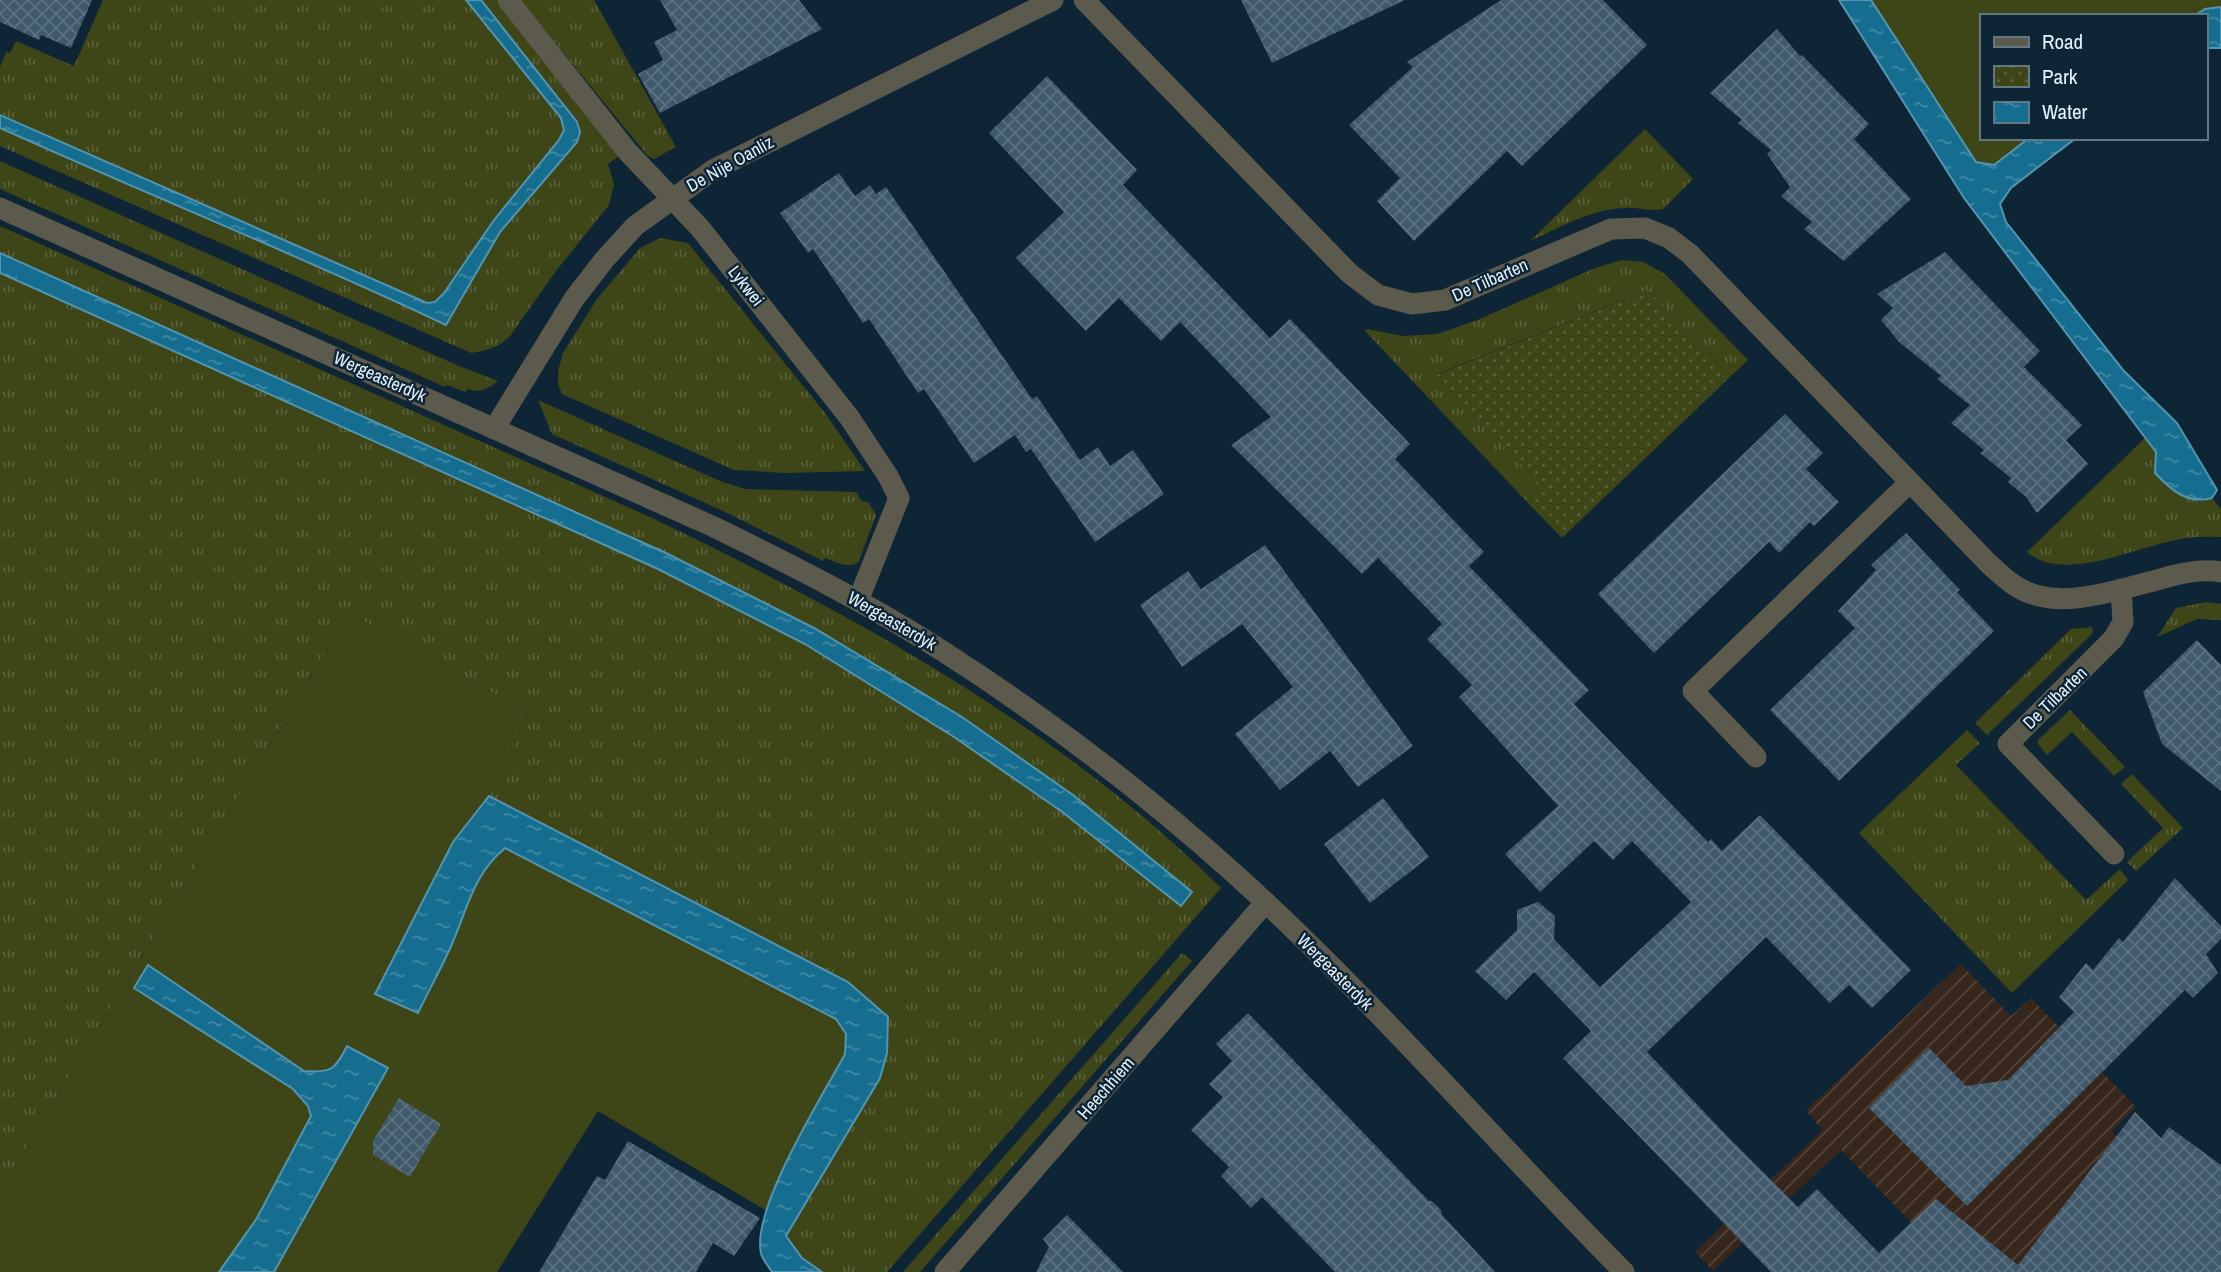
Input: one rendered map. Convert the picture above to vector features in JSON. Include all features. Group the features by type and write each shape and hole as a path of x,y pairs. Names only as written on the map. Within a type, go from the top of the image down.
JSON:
{"street":[{"name":"Lykwei","path":"508,0 627,151 700,228 849,417 888,476 899,498 858,601"},
{"name":"De Nije Oanliz","path":"494,429 574,299 635,226 713,170 1053,0"},
{"name":"De Tilbarten","path":"1084,0 1349,273 1378,295 1412,304 1446,300 1611,229 1645,228 1669,238 1690,254 1989,564 2015,586 2042,597 2070,598 2121,589 2175,575 2212,570 2221,572"},
{"name":"Wergeasterdyk","path":"0,208 714,527 858,601 944,652 1050,724 1173,821 1265,903 1379,1016 1624,1272"},
{"path":"1756,758 1693,691 1910,482"},
{"name":"De Tilbarten","path":"2114,854 2008,744 2114,638 2123,622 2121,589"},
{"name":"Heechhiem","path":"945,1272 1265,903"}],"shaded area":[{"path":"1961,964 2011,1016 2031,998 2136,1107 2112,1131 2143,1162 2058,1272 1959,1272 1841,1150 1713,1271 1695,1252 1822,1130 1806,1110"}],"green space":[{"path":"103,0 466,0 561,119 564,130 559,140 494,220 444,293 435,302 427,303 0,115 0,67 6,52 10,53 16,41 74,66"},
{"path":"481,0 497,0 619,156 608,164 614,184 609,205 556,271 510,336 497,346 471,353 0,146 0,128 335,274 445,325 500,232 577,142 577,122"},
{"path":"520,0 594,0 676,147 654,159 647,155"},
{"path":"1871,0 2221,0 2221,7 2205,9 2197,14 1980,14 1980,140 2026,140 1994,165 1976,162"},
{"path":"1645,129 1693,179 1663,209 1624,208 1599,212 1530,241"},
{"path":"0,161 498,381 480,391 468,389 465,392 447,385 445,387 0,189"},
{"path":"0,226 652,518 804,595 953,680 1024,726 1093,776 1159,830 1221,888 887,1272 822,1272 802,1258 786,1237 880,1078 848,982 489,796 528,713 349,613 0,1192 0,273 658,569 805,644 954,737 1061,811 1181,905 1192,892 1073,795 962,717 814,628 666,553 0,253"},
{"path":"660,238 688,243 825,413 865,471 785,473 734,470 562,394 558,384 558,371 563,353 597,299 640,248"},
{"path":"1622,260 1643,262 1665,274 1748,360 1731,376 1648,290 1437,374 1546,490 1530,505 1365,331 1367,329 1403,336 1437,334 1480,319 1595,268"},
{"path":"1648,290 1731,376 1562,538 1530,505 1545,490 1436,375"},
{"path":"538,400 720,481 745,489 856,492 861,500 869,503 876,515 859,561 847,565 825,558 823,561 721,510 552,434"},
{"path":"2145,438 2156,453 2155,465 2199,502 2212,498 2221,509 2221,537 2180,539 2095,562 2076,564 2041,561 2027,552"},
{"path":"2206,602 2221,604 2221,620 2197,619 2157,637 2176,608"},
{"path":"349,613 528,713 489,796 453,842 375,994 418,1013 448,953 478,881 505,848 836,1019 846,1034 845,1054 787,1161 767,1211 598,1111 497,1272 274,1272 388,1068 347,1046 331,1068 304,1071 148,966 135,988 293,1089 308,1106 311,1116 257,1218 219,1272 0,1272 0,1192"},
{"path":"2092,627 2090,636 1987,735 1975,723 2071,629"},
{"path":"2070,710 2125,767 2114,776 2072,732 2047,755 2038,744 2038,740"},
{"path":"1967,730 1980,743 1956,765 2086,900 2120,869 2128,880 2012,993 1859,833"},
{"path":"2132,774 2183,828 2136,871 2127,862 2163,828 2121,784"},
{"path":"1182,953 1192,961 920,1272 903,1272"}],"water":[{"path":"466,0 481,0 577,122 580,132 577,142 500,232 446,325 0,128 0,115 427,303 435,302 564,130 561,118"},
{"path":"1839,0 1871,0 1976,162 1994,165 2026,140 2073,140 2011,188 2000,204 2006,222 2124,371 2177,423 2217,490 2212,498 2188,498 2167,485 2155,473 2156,452 1964,198"},
{"path":"2221,7 2221,48 2207,48 2207,14 2197,14 2205,9"},
{"path":"0,253 666,553 814,628 962,717 1073,795 1192,892 1181,906 1061,811 954,737 805,644 658,569 0,273"},
{"path":"489,796 848,982 888,1017 887,1053 880,1078 786,1236 802,1258 822,1272 772,1272 761,1253 761,1233 777,1182 791,1152 845,1054 846,1034 836,1019 505,848 478,880 448,953 418,1013 375,994 453,842"},
{"path":"148,965 304,1071 331,1068 347,1046 388,1068 274,1272 219,1272 257,1218 311,1116 308,1106 293,1089 134,988"}],"building":[{"path":"0,0 92,0 71,48 41,35 39,40 0,22"},
{"path":"660,0 799,0 822,29 660,113 638,74 663,60 654,42 677,30"},
{"path":"1241,0 1405,0 1272,63"},
{"path":"1501,0 1603,0 1647,45 1522,166 1507,151 1414,241 1377,201 1400,178 1349,125 1413,67 1407,62"},
{"path":"1777,29 1800,56 1802,55 1869,124 1854,139 1911,199 1844,261 1804,229 1812,222 1781,196 1790,187 1767,154 1771,150 1738,123 1742,120 1710,93"},
{"path":"1047,76 1137,170 1123,185 1270,338 1290,319 1410,444 1395,459 1484,552 1469,566 1589,690 1574,704 1708,842 1711,839 1722,851 1760,815 1911,970 1872,1008 1849,985 1830,1003 1766,937 1647,1052 1728,1137 1798,1207 1817,1189 1879,1253 1936,1199 2018,1265 2135,1112 2161,1138 2169,1127 2221,1165 2221,1272 1771,1272 1563,1058 1591,1031 1534,972 1506,1000 1475,971 1517,930 1517,910 1538,902 1555,916 1554,939 1600,987 1691,902 1632,841 1613,860 1594,841 1540,892 1505,854 1558,806 1459,697 1472,685 1427,639 1442,624 1378,558 1362,574 1231,445 1271,417 1180,322 1161,341 1119,298 1086,331 1016,258 1064,212 989,133"},
{"path":"839,173 855,196 870,185 876,194 886,187 1032,399 1037,396 1080,460 1098,447 1110,466 1133,450 1164,494 1095,542 1031,449 1026,452 1015,435 974,463 924,389 918,393 869,319 863,323 813,249 808,253 780,213"},
{"path":"1945,252 2040,351 2024,367 2082,425 2066,440 2088,464 2037,513 2026,497 2008,482 2011,478 1980,453 1984,450 1951,423 1970,405 1937,379 1941,376 1899,342 1881,320 1893,308 1877,294"},
{"path":"1785,414 1823,453 1806,469 1839,502 1814,526 1810,522 1779,553 1769,542 1654,653 1598,594"},
{"path":"1906,533 1994,631 1839,781 1770,710 1855,628 1838,611 1876,570 1871,565"},
{"path":"1265,545 1413,746 1358,787 1330,751 1280,790 1235,734 1293,687 1242,624 1182,667 1140,605 1188,571 1201,589"},
{"path":"2197,640 2221,665 2221,791 2162,744 2143,692"},
{"path":"1383,798 1429,857 1370,903 1324,844"},
{"path":"2175,878 2221,926 2221,939 2206,954 2218,973 2193,998 2185,990 1967,1206 1869,1108 1929,1048 1966,1086 2008,1080 2074,1012 2059,997 2086,963 2093,970 2119,938 2123,942"},
{"path":"1248,1013 1428,1200 1441,1210 1442,1215 1495,1272 1335,1272 1262,1197 1251,1208 1221,1176 1229,1167 1191,1130 1223,1097 1209,1084 1232,1061 1216,1044"},
{"path":"399,1098 441,1124 410,1177 373,1155 373,1141"},
{"path":"628,1141 760,1218 734,1256 713,1243 696,1272 539,1272 597,1176 605,1180"},
{"path":"1067,1215 1123,1272 1036,1272 1049,1247 1043,1239"}]}
